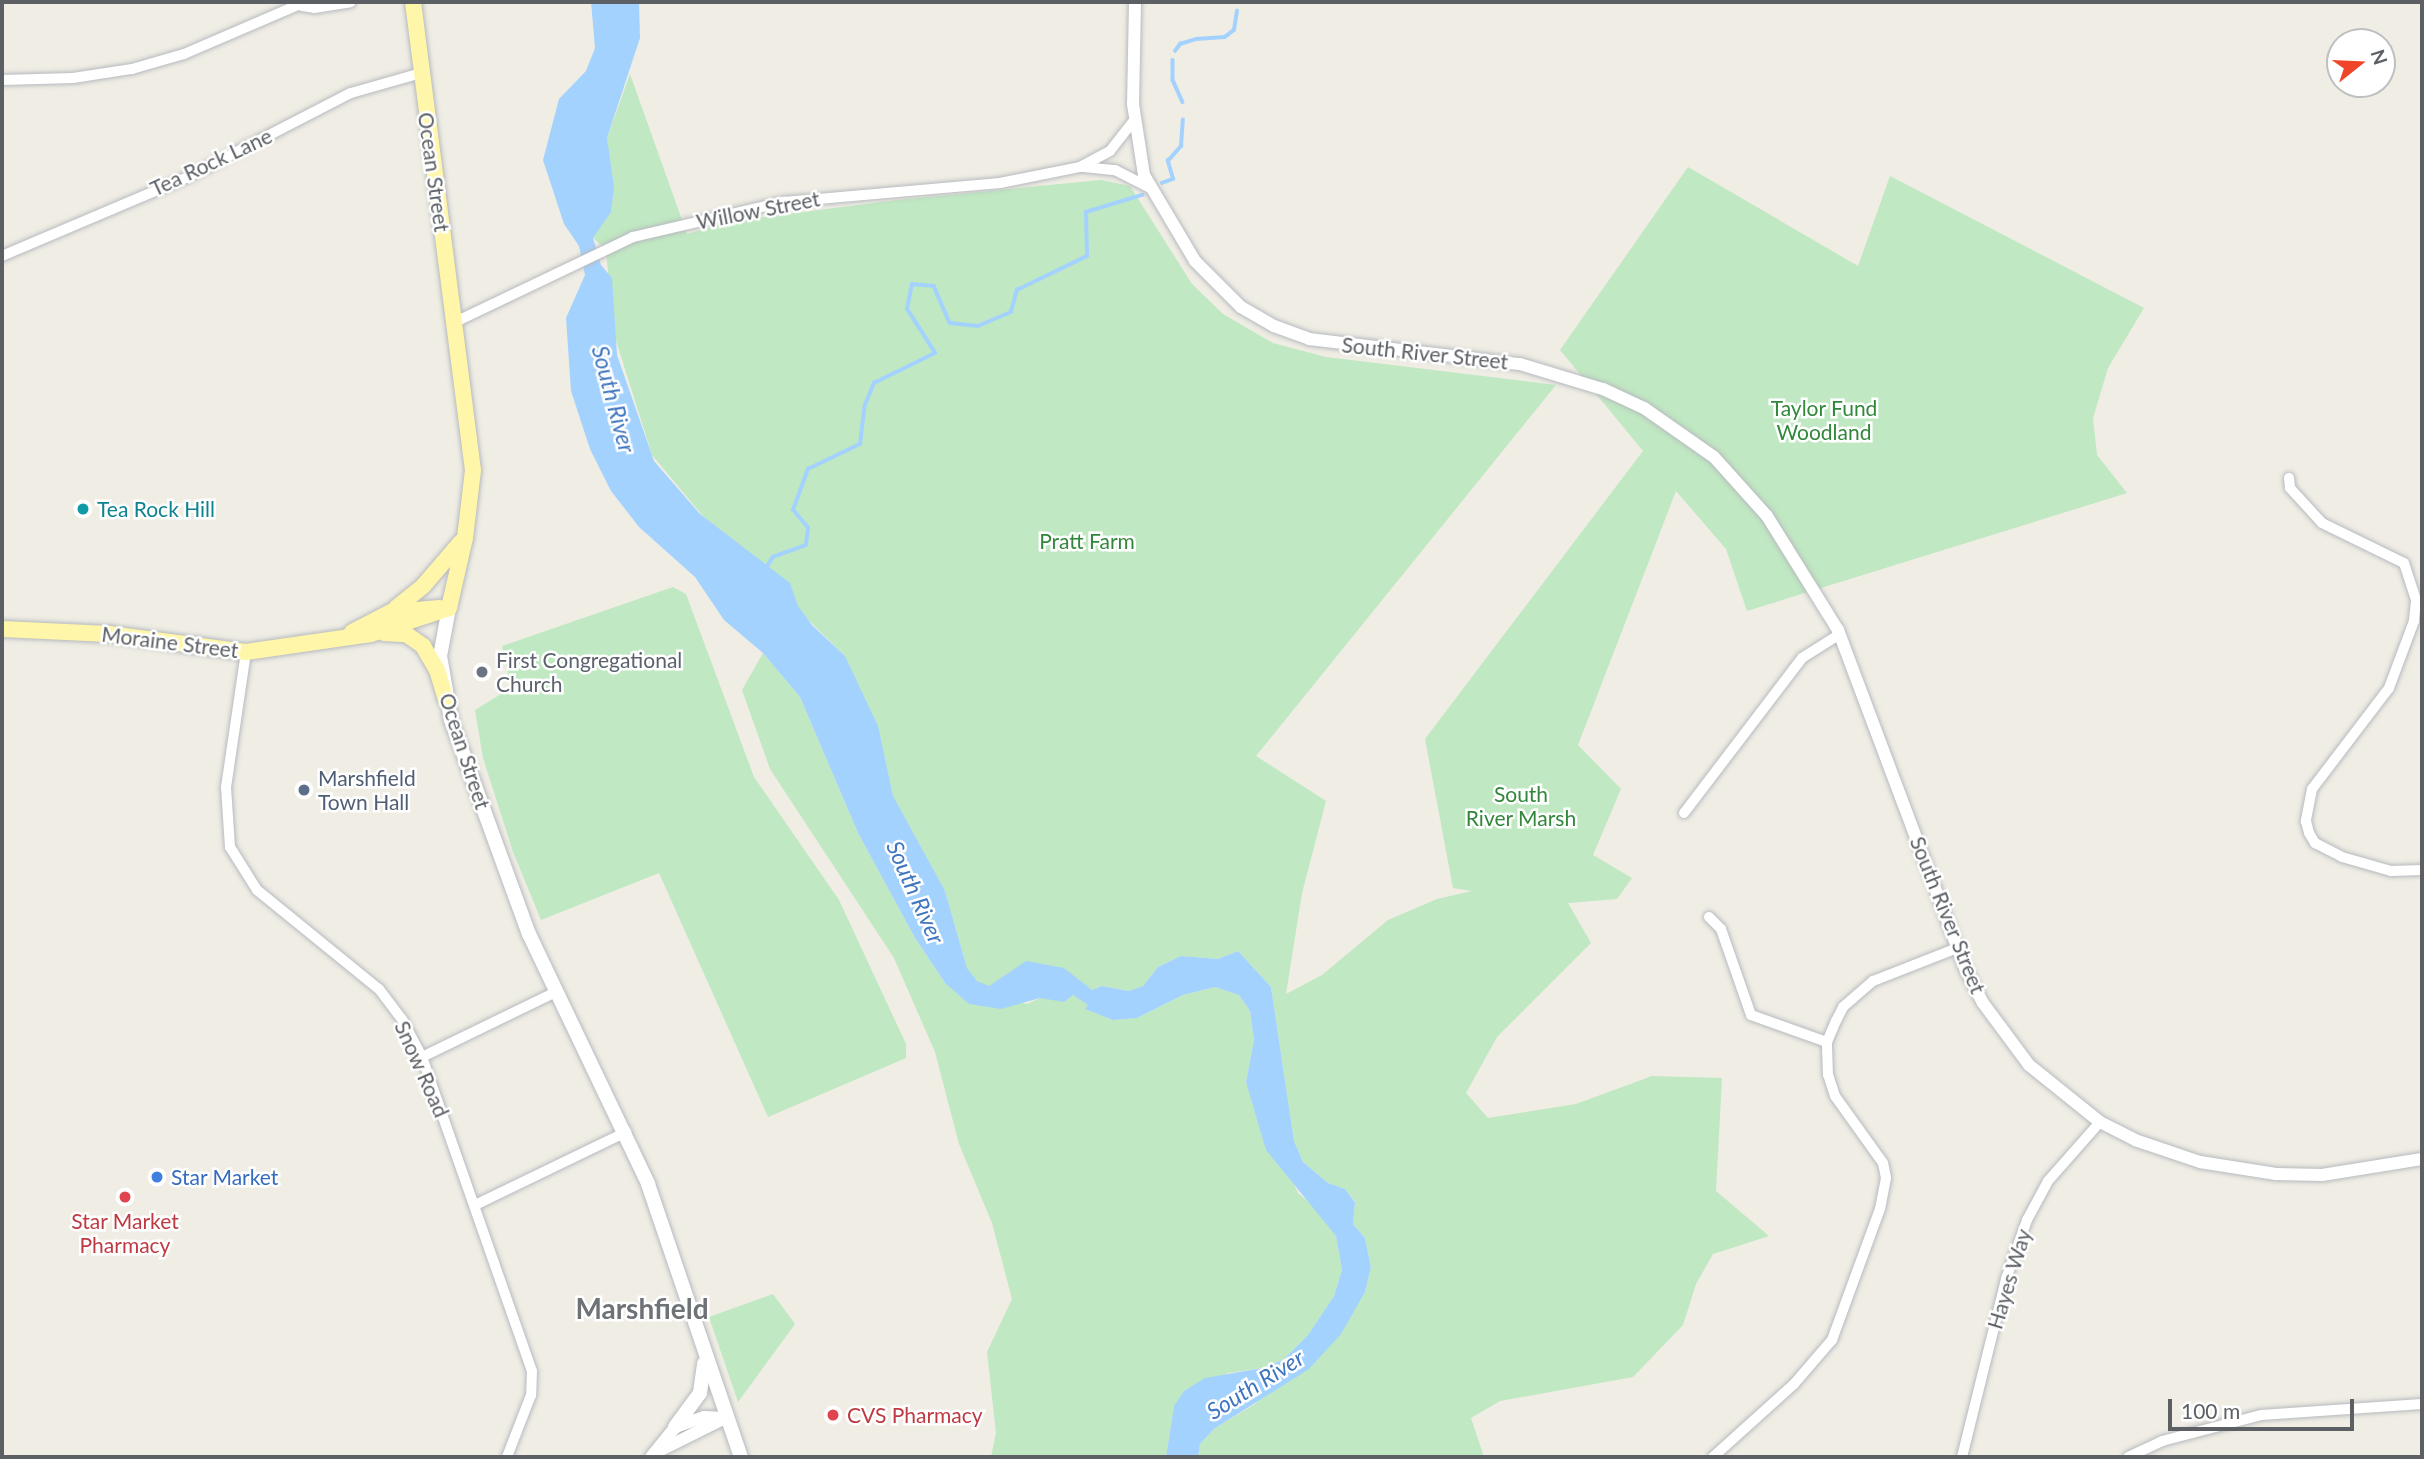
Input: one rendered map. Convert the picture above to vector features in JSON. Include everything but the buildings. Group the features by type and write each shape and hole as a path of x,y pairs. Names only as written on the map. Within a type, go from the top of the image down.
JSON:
{"main road":[{"name":"Ocean Street","path":"412,2 456,322 473,470 465,538 440,656 446,700 554,993 626,1132 648,1184 704,1355 741,1457"},
{"path":"391,612 429,580 465,538"},
{"name":"Moraine Street","path":"338,639 391,612 411,607 449,608"},
{"name":"Moraine Street","path":"2,629 109,634 246,652 371,634 449,608"},
{"path":"371,634 406,634 423,646 446,700"},
{"path":"675,1427 700,1393 704,1355"}],"street":[{"path":"2,79 73,79 132,69 184,54 304,4 314,8 351,2"},
{"name":"South River Street","path":"1135,2 1134,120 1139,154 1150,188 1189,252 1216,284 1241,307 1273,326 1340,344 1520,364 1603,389 1682,432 1714,457 1767,516 1840,634 1956,948 1983,1003 2029,1065 2100,1122 2135,1140 2200,1161 2276,1174 2322,1175 2422,1159"},
{"name":"Tea Rock Lane","path":"2,256 188,177 351,93 421,73"},
{"name":"Willow Street","path":"1080,167 1110,151 1134,120"},
{"name":"Willow Street","path":"456,322 606,249 662,230 784,202 1000,183 1080,167 1115,170 1150,188"},
{"path":"2289,478 2290,488 2322,523 2404,563 2416,601 2414,621 2389,688 2312,789 2306,817 2309,833 2315,843 2342,857 2391,872 2422,870"},
{"path":"1684,813 1802,659 1840,634"},
{"name":"Snow Road","path":"246,652 226,787 227,836 234,858 274,906 379,989 402,1019 422,1057 532,1371 531,1395 507,1457"},
{"path":"1709,917 1721,929 1751,1015 1827,1042"},
{"path":"1713,1457 1794,1384 1832,1340 1880,1209 1886,1178 1883,1163 1835,1096 1825,1060 1827,1042 1843,1007 1859,990 1956,948"},
{"path":"422,1057 554,993"},
{"name":"Hayes Way","path":"1962,1457 2006,1279 2027,1220 2048,1181 2100,1122"},
{"path":"475,1205 626,1132"},
{"path":"2128,1457 2162,1441 2261,1415 2422,1404"},
{"path":"653,1455 675,1427 704,1417 726,1418"},
{"path":"653,1455 726,1418"}],"green space":[{"path":"630,74 687,234 733,221 897,200 1101,180 1130,186 1192,284 1223,314 1273,343 1326,357 1556,385 1256,756 1326,801 1302,893 1286,994 1322,975 1388,920 1437,899 1472,891 1453,888 1425,739 1643,451 1560,350 1688,167 1858,266 1890,176 2144,308 2108,368 2093,418 2097,455 2127,493 1747,611 1726,549 1676,491 1578,745 1621,789 1593,855 1632,878 1617,899 1568,903 1591,943 1497,1037 1466,1093 1488,1118 1576,1104 1652,1076 1722,1078 1716,1191 1769,1236 1713,1254 1696,1284 1683,1325 1633,1377 1500,1401 1471,1418 1484,1457 1198,1457 1200,1444 1214,1429 1255,1404 1354,1310 1365,1292 1371,1267 1365,1238 1353,1224 1355,1201 1345,1189 1328,1183 1303,1162 1294,1141 1271,987 1238,951 1218,959 1181,956 1158,967 1143,986 1129,991 1102,986 1092,990 1075,978 983,990 967,968 945,891 889,801 844,655 702,515 652,455 613,331 606,249 593,238 613,199 607,138"},
{"path":"673,587 686,594 754,777 839,900 906,1044 906,1058 768,1117 659,873 541,920 513,852 483,758 475,710 511,688 502,646"},
{"path":"763,653 800,697 858,833 915,938 945,983 1027,1004 1040,998 1073,995 1089,1005 1086,1009 1113,1020 1137,1018 1183,995 1215,987 1239,995 1250,1011 1254,1040 1246,1082 1298,1193 1315,1207 1336,1236 1342,1270 1334,1296 1308,1335 1283,1360 1262,1368 1228,1373 1174,1406 1166,1457 991,1457 996,1433 987,1352 1012,1299 992,1223 959,1144 935,1052 894,958 770,769 742,690"},
{"path":"773,1294 795,1324 738,1402 709,1317"}],"water":[{"name":"South River","path":"591,2 639,2 640,38 607,138 614,187 611,212 593,238 601,265 612,278 617,355 654,461 700,514 790,583 798,606 812,625 845,656 878,726 893,796 945,891 967,968 977,981 989,986 1026,961 1064,968 1092,990 1102,986 1129,991 1143,986 1158,967 1181,956 1218,959 1238,951 1271,987 1294,1141 1303,1162 1328,1183 1345,1189 1355,1202 1353,1224 1365,1238 1371,1267 1365,1292 1341,1334 1309,1369 1214,1429 1200,1444 1198,1457 1166,1457 1174,1406 1184,1391 1205,1378 1262,1368 1283,1360 1308,1335 1334,1296 1342,1270 1336,1236 1266,1150 1246,1082 1254,1040 1250,1011 1239,995 1215,987 1183,995 1137,1018 1113,1020 1085,1009 1088,1005 1073,995 1064,1002 1040,998 1001,1009 969,1004 945,983 915,938 858,833 800,697 763,653 724,620 695,577 639,527 611,491 590,449 571,391 566,318 585,275 579,246 564,224 543,160 559,99 586,71 595,48"}],"waterway":[{"path":"1175,51 1180,44 1196,39 1225,37 1234,30 1237,11"},
{"path":"1173,60 1173,80 1183,102"},
{"path":"1162,183 1173,179 1168,161 1181,146 1183,120"},
{"path":"766,568 773,557 806,545 808,528 793,510 808,469 860,444 865,405 874,383 935,353 907,309 912,284 934,286 950,323 978,326 1011,312 1017,290 1087,256 1086,212 1142,195"}],"place":[{"name":"Tea Rock Hill","path":"83,509"},
{"name":"First Congregational Church","path":"482,672"},
{"name":"Marshfield Town Hall","path":"304,790"},
{"name":"Star Market","path":"157,1177"},
{"name":"Star Market Pharmacy","path":"125,1197"},
{"name":"CVS Pharmacy","path":"833,1415"}],"district":[{"name":"Marshfield","path":"642,1308"}],"park label":[{"name":"Taylor Fund Woodland","path":"1824,420"},
{"name":"Pratt Farm","path":"1087,541"},
{"name":"South River Marsh","path":"1521,806"}]}
